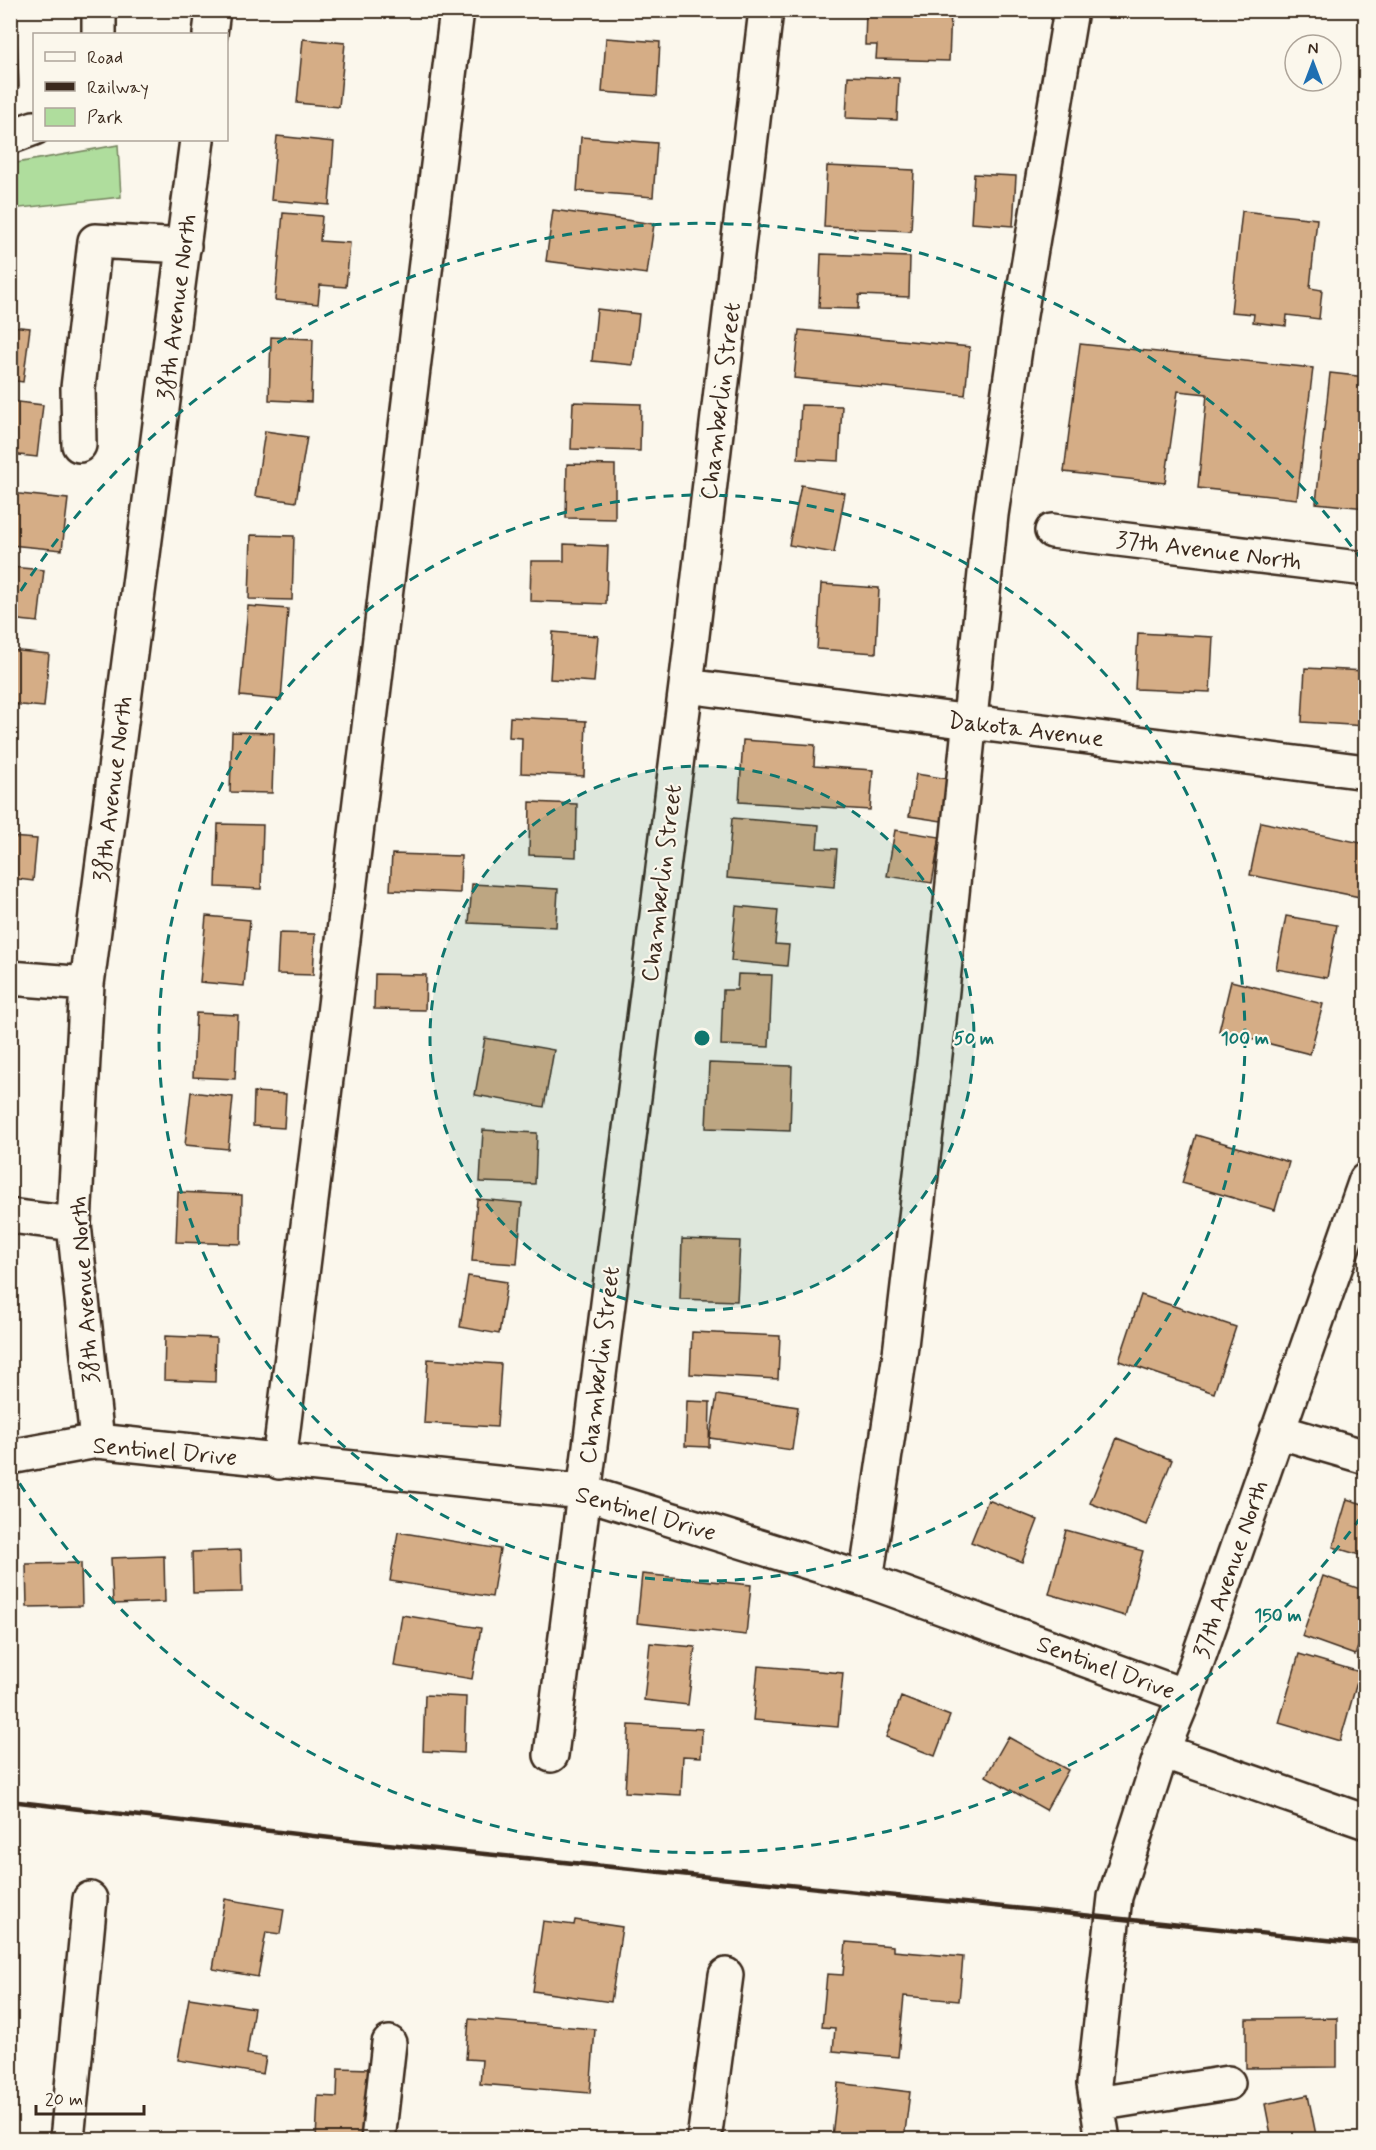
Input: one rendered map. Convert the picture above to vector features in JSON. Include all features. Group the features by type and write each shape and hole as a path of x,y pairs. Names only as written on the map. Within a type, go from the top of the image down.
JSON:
{"street":[{"path":"99,10 99,33"},
{"path":"210,33 213,10"},
{"path":"279,1462 457,10"},
{"name":"Chamberlin Street","path":"551,1755 686,686 766,10"},
{"path":"866,1580 900,1354 971,722 991,515 1019,321 1071,10"},
{"path":"10,137 33,128"},
{"name":"38th Avenue North","path":"97,1441 74,1224 87,984 197,141"},
{"path":"79,445 78,388 95,241 184,246"},
{"name":"37th Avenue North","path":"1052,531 1365,568"},
{"name":"Dakota Avenue","path":"686,686 1365,772"},
{"path":"10,978 87,984"},
{"name":"37th Avenue North","path":"1103,2139 1094,2084 1115,1897 1161,1751 1185,1696 1365,1180"},
{"path":"10,1216 74,1224"},
{"path":"1277,1431 1365,1457"},
{"name":"Sentinel Drive","path":"10,1457 97,1441 279,1462 583,1492 866,1580 1185,1696"},
{"path":"1161,1751 1365,1822"},
{"path":"67,2139 90,1899"},
{"path":"704,2139 726,1975"},
{"path":"378,2139 389,2043"},
{"path":"1097,2104 1227,2083"}],"green space":[{"path":"118,145 121,197 11,209 11,164"}],"building":[{"path":"10,10 16,10 19,87 10,87"},
{"path":"866,10 951,10 949,61 876,59 877,45 865,45"},
{"path":"606,38 660,42 657,96 602,92"},
{"path":"303,39 345,43 339,107 297,103"},
{"path":"848,76 899,78 897,120 846,118"},
{"path":"277,136 334,142 329,205 271,200"},
{"path":"581,137 657,143 653,197 577,191"},
{"path":"827,166 914,170 911,231 824,227"},
{"path":"974,174 1016,176 1013,226 971,223"},
{"path":"553,210 654,224 647,274 546,261"},
{"path":"1242,211 1317,219 1310,288 1322,290 1319,319 1287,315 1286,326 1253,322 1254,314 1231,312"},
{"path":"283,213 322,216 320,241 350,243 346,287 320,285 318,304 275,300"},
{"path":"821,254 910,257 909,297 859,295 858,309 819,308"},
{"path":"597,309 639,314 633,365 592,361"},
{"path":"10,326 30,328 23,382 10,380"},
{"path":"799,330 970,347 965,395 794,378"},
{"path":"271,337 313,339 311,402 269,400"},
{"path":"1080,344 1313,368 1297,499 1198,488 1207,394 1178,391 1165,483 1064,472"},
{"path":"1330,373 1366,377 1366,508 1316,503"},
{"path":"10,401 43,405 37,457 10,454"},
{"path":"573,402 641,404 640,451 571,449"},
{"path":"801,405 842,406 839,461 798,459"},
{"path":"265,431 307,437 296,502 255,496"},
{"path":"567,464 615,465 615,519 566,518"},
{"path":"801,485 845,493 834,553 789,545"},
{"path":"10,493 68,499 62,550 10,545"},
{"path":"251,535 294,536 292,600 249,599"},
{"path":"564,544 608,546 606,604 530,601 531,561 564,561"},
{"path":"10,567 44,570 38,622 10,619"},
{"path":"821,584 879,588 876,653 817,649"},
{"path":"248,606 288,609 281,700 240,696"},
{"path":"553,632 598,636 594,682 550,679"},
{"path":"1138,633 1213,637 1210,692 1135,689"},
{"path":"10,650 49,654 44,707 10,704"},
{"path":"1305,668 1366,671 1366,726 1302,722"},
{"path":"510,717 586,721 584,776 521,773 522,738 509,737"},
{"path":"232,732 274,733 272,793 230,792"},
{"path":"743,740 815,745 814,766 873,770 870,810 739,802"},
{"path":"916,774 955,780 948,822 909,816"},
{"path":"530,802 577,804 576,857 529,855"},
{"path":"732,818 819,825 817,848 837,849 834,887 727,878"},
{"path":"1261,822 1366,844 1365,898 1250,875"},
{"path":"218,824 263,825 261,889 216,887"},
{"path":"895,830 940,837 932,883 887,876"},
{"path":"10,837 37,839 33,881 10,878"},
{"path":"392,854 461,856 460,893 390,890"},
{"path":"472,884 558,889 556,927 469,923"},
{"path":"736,906 778,910 775,944 789,945 787,966 731,961"},
{"path":"206,916 250,920 244,986 200,982"},
{"path":"1286,916 1337,925 1327,978 1276,969"},
{"path":"279,933 315,934 313,975 277,974"},
{"path":"375,974 426,975 425,1010 374,1009"},
{"path":"738,974 772,975 769,1047 721,1045 723,990 737,990"},
{"path":"1231,981 1323,1004 1310,1054 1219,1031"},
{"path":"196,1013 238,1015 235,1079 193,1077"},
{"path":"485,1038 554,1050 544,1107 475,1095"},
{"path":"709,1063 792,1066 790,1131 706,1128"},
{"path":"191,1092 233,1097 228,1149 185,1145"},
{"path":"254,1092 286,1094 284,1128 253,1126"},
{"path":"483,1130 537,1133 535,1184 480,1182"},
{"path":"1196,1135 1289,1162 1275,1210 1182,1183"},
{"path":"178,1192 242,1195 241,1244 176,1242"},
{"path":"477,1199 522,1203 517,1264 472,1261"},
{"path":"682,1239 740,1241 737,1301 680,1299"},
{"path":"468,1276 507,1282 499,1334 460,1327"},
{"path":"1141,1295 1236,1327 1214,1393 1119,1361"},
{"path":"692,1332 780,1336 778,1379 690,1374"},
{"path":"165,1336 216,1338 215,1382 164,1380"},
{"path":"428,1359 501,1364 497,1427 424,1423"},
{"path":"717,1395 798,1407 792,1450 710,1438"},
{"path":"687,1401 710,1402 709,1447 685,1446"},
{"path":"1117,1438 1172,1460 1146,1525 1090,1503"},
{"path":"1347,1499 1366,1505 1366,1557 1333,1547"},
{"path":"988,1500 1038,1520 1022,1562 971,1542"},
{"path":"1066,1530 1143,1551 1125,1616 1049,1594"},
{"path":"398,1532 500,1549 492,1597 390,1581"},
{"path":"241,1550 242,1592 193,1593 192,1552"},
{"path":"164,1556 165,1602 113,1604 111,1558"},
{"path":"81,1563 82,1606 27,1607 26,1564"},
{"path":"642,1574 751,1585 746,1635 637,1623"},
{"path":"1323,1576 1366,1591 1366,1627 1355,1655 1302,1636"},
{"path":"402,1615 481,1628 472,1679 394,1666"},
{"path":"650,1643 695,1647 688,1705 644,1700"},
{"path":"1299,1654 1360,1672 1340,1741 1279,1723"},
{"path":"758,1666 843,1673 838,1727 753,1720"},
{"path":"425,1695 466,1697 464,1753 423,1751"},
{"path":"901,1697 950,1716 935,1756 886,1737"},
{"path":"629,1725 702,1729 701,1757 683,1756 681,1795 625,1792"},
{"path":"1008,1737 1068,1770 1046,1810 986,1776"},
{"path":"225,1899 284,1909 280,1934 266,1932 258,1977 213,1969"},
{"path":"575,1920 622,1927 611,2002 533,1991 543,1921 574,1925"},
{"path":"846,1942 893,1946 893,1951 963,1957 959,2001 904,1996 898,2057 833,2051 835,2028 822,2027 827,1974 843,1975"},
{"path":"189,1998 254,2008 247,2054 266,2057 263,2074 178,2060"},
{"path":"1337,2018 1337,2067 1246,2068 1246,2019"},
{"path":"469,2019 595,2029 590,2093 480,2084 482,2060 466,2059"},
{"path":"338,2068 370,2069 366,2140 316,2140 318,2096 337,2097"},
{"path":"838,2083 910,2092 904,2140 832,2137"},
{"path":"1308,2095 1317,2140 1272,2140 1265,2104"},
{"path":"525,2131 585,2139 523,2140"}],"railway":[{"path":"10,1801 348,1840 1366,1944"}]}
